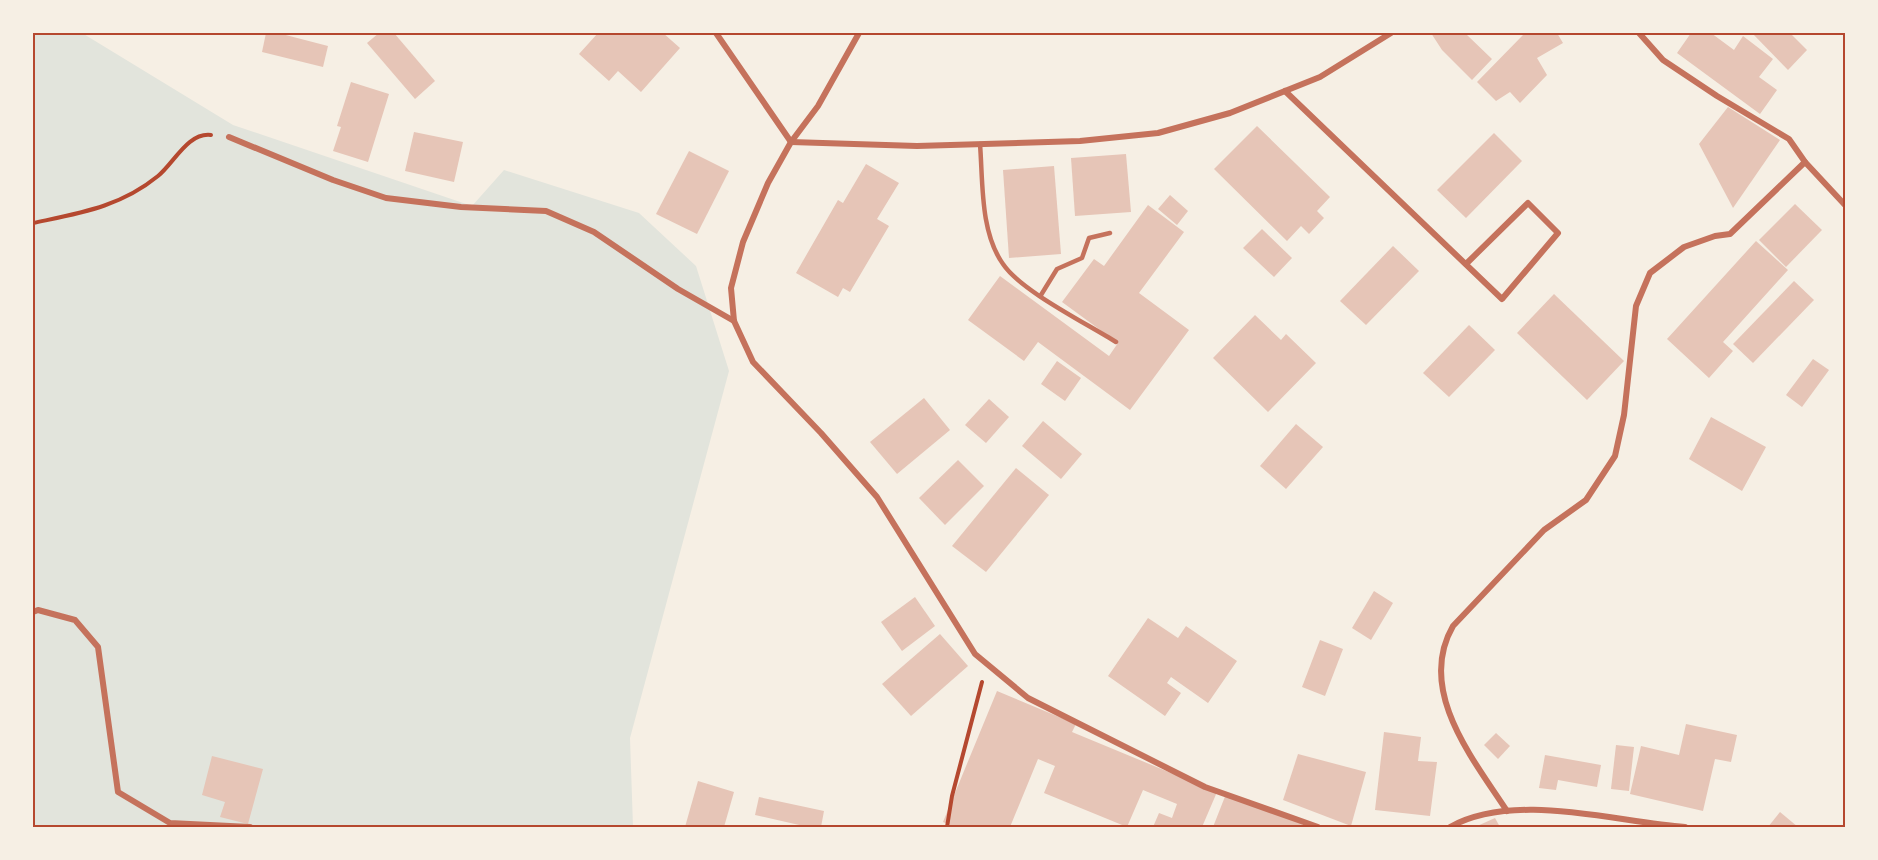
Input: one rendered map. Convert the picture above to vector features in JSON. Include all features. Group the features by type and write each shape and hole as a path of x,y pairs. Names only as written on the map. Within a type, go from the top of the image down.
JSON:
{"street":[{"path":"716,33 791,142"},
{"path":"859,33 818,106 791,142 768,183 743,242 731,288 734,321 753,362 821,433 877,497 975,654 987,666 1028,698 1205,787 1318,827"},
{"path":"791,142 917,146 1080,141 1158,133 1230,113 1320,77 1391,33"},
{"path":"1639,33 1663,60 1717,96 1789,139 1805,162 1845,205"},
{"path":"1285,91 1502,299 1558,233 1528,203 1467,263"},
{"path":"229,137 333,180 386,198 461,207 546,211 594,232 687,295 734,321"},
{"path":"1507,811 1450,719 1440,666 1443,643 1453,626 1544,530 1586,500 1615,456 1624,415 1636,306 1650,273 1684,247 1715,236 1730,234 1805,162"},
{"path":"36,611 75,620 98,647 118,792 170,823 250,827"},
{"path":"1450,827 1462,820 1507,811 1602,816 1685,827"}],"lane":[{"path":"980,144 984,196 994,249 1003,265 1018,281 1116,342"},
{"path":"1041,295 1057,269 1082,258 1089,238 1110,233"}],"path":[{"path":"33,223 80,213 137,193 171,166 188,143 204,134 229,137"},
{"path":"947,827 952,796 987,666"}],"shaded area":[{"path":"33,33 82,33 233,125 472,206 504,170 639,213 696,266 729,371 630,738 633,827 33,827"}],"building":[{"path":"266,33 278,33 328,46 323,67 262,52"},
{"path":"379,33 394,33 435,81 415,99 367,43"},
{"path":"598,33 663,33 680,48 641,92 618,71 609,81 579,54"},
{"path":"1431,33 1471,33 1467,35 1492,59 1472,80 1442,50"},
{"path":"1521,33 1557,33 1563,43 1537,58 1547,75 1520,103 1510,92 1496,101 1477,82 1523,35"},
{"path":"1691,33 1711,33 1734,50 1743,36 1773,59 1759,77 1777,90 1760,114 1677,53"},
{"path":"1752,33 1790,33 1807,50 1788,70"},
{"path":"351,82 389,94 368,162 333,151 341,127 337,126"},
{"path":"1728,107 1780,140 1733,208 1699,144"},
{"path":"1257,126 1330,197 1317,211 1324,218 1309,234 1301,226 1287,241 1214,169"},
{"path":"414,132 463,142 454,182 405,171"},
{"path":"1494,133 1522,161 1466,218 1437,190"},
{"path":"689,151 729,171 697,234 656,214"},
{"path":"1126,154 1131,212 1075,216 1071,158"},
{"path":"866,164 899,183 877,219 889,226 850,292 843,288 838,297 796,273 838,200 843,203"},
{"path":"1054,166 1061,254 1009,258 1003,170"},
{"path":"1170,195 1188,211 1177,225 1158,209"},
{"path":"1795,204 1822,230 1786,267 1759,240"},
{"path":"1148,205 1184,232 1139,293 1189,330 1130,410 1038,342 1024,361 968,320 1000,276 1109,356 1118,343 1062,302 1094,259 1104,266"},
{"path":"1262,229 1292,258 1274,277 1243,248"},
{"path":"1756,241 1788,270 1723,342 1733,351 1709,378 1667,339"},
{"path":"1393,246 1419,271 1366,325 1340,301"},
{"path":"1794,281 1814,300 1753,363 1733,344"},
{"path":"1554,294 1624,361 1587,400 1517,333"},
{"path":"1255,315 1281,340 1286,334 1316,363 1268,412 1213,358"},
{"path":"1469,325 1495,350 1449,397 1423,373"},
{"path":"1813,359 1829,370 1802,407 1786,395"},
{"path":"1057,361 1081,378 1065,401 1041,384"},
{"path":"924,398 950,430 897,474 870,442"},
{"path":"989,399 1009,417 986,443 965,425"},
{"path":"1711,417 1766,447 1742,491 1689,459"},
{"path":"1043,421 1082,454 1061,479 1022,446"},
{"path":"1296,424 1323,447 1286,489 1260,466"},
{"path":"958,460 984,486 945,525 919,498"},
{"path":"1016,468 1049,495 986,572 952,546"},
{"path":"1374,591 1393,603 1371,640 1352,628"},
{"path":"915,597 935,626 902,651 881,622"},
{"path":"1148,618 1178,638 1186,626 1237,661 1208,703 1171,677 1167,683 1181,693 1165,716 1108,676"},
{"path":"940,634 968,666 911,716 882,684"},
{"path":"1320,640 1343,649 1325,696 1302,687"},
{"path":"997,691 1076,724 1072,732 1217,792 1202,827 1153,827 1159,813 1172,818 1177,804 1143,790 1127,827 1044,793 1055,766 1038,759 1010,827 955,827 943,822"},
{"path":"1686,724 1737,735 1731,762 1715,759 1703,811 1630,794 1641,746 1679,755"},
{"path":"1384,732 1421,737 1418,761 1437,762 1430,816 1375,810"},
{"path":"1496,733 1510,746 1498,759 1484,745"},
{"path":"1616,745 1634,747 1629,791 1611,789"},
{"path":"1298,754 1366,772 1351,826 1283,800"},
{"path":"1545,755 1601,765 1597,787 1558,780 1556,790 1539,788"},
{"path":"212,756 263,769 248,824 220,817 225,802 202,795"},
{"path":"698,781 734,792 724,827 685,827"},
{"path":"1226,794 1310,827 1213,827"},
{"path":"759,797 824,811 821,827 808,827 755,815"},
{"path":"1780,812 1798,827 1768,827"},
{"path":"1495,818 1500,827 1475,827"}]}
